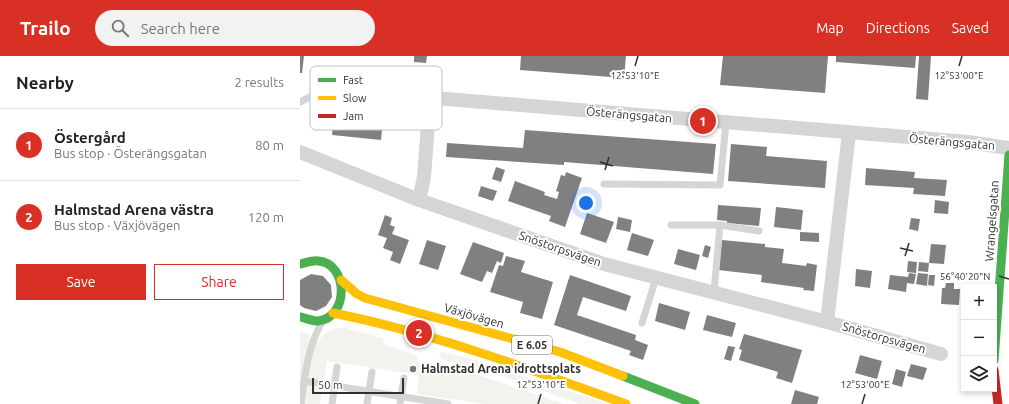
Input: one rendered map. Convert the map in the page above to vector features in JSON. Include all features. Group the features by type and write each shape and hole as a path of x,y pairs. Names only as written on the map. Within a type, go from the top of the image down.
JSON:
{"main road":[{"name":"Wrangelsgatan","path":"994,356 1009,156"},
{"name":"Växjövägen","path":"300,264 311,261 322,262 331,267 341,280 357,294 365,298 560,352 695,404"},
{"path":"300,317 312,320 324,318 333,313 342,300 343,290 341,280"},
{"name":"E 6.05","path":"333,313 419,333 626,404"},
{"path":"997,392 998,404"}],"street":[{"name":"Österängsgatan","path":"442,99 968,142 1009,156"},
{"path":"419,200 424,177 428,130"},
{"name":"Snöstorpsvägen","path":"827,322 848,133"},
{"name":"Snöstorpsvägen","path":"300,152 419,200 604,264 827,322 941,354"}],"lane":[{"name":"Österängsgatan","path":"300,102 310,97"},
{"path":"604,184 720,185 726,123"},
{"path":"671,224 720,225 759,231"},
{"path":"714,292 720,225"},
{"path":"642,323 656,278"},
{"path":"300,404 308,353 314,336 324,318"},
{"path":"332,404 337,367"},
{"path":"367,404 372,372"},
{"path":"401,400 404,378"},
{"path":"304,381 368,392 401,400 445,404"}],"shaded area":[{"name":"Halmstad Arena idrottsplats","path":"337,328 346,328 385,339 383,344 417,356 420,364 467,374 460,369 564,404 485,404 417,394 419,375 327,361 320,404 300,404 300,331 310,335 309,339 318,342 326,333"},
{"path":"441,352 464,357 608,404 580,404 474,366 443,360 439,357"}],"building":[{"path":"300,56 304,56 302,73 300,73"},
{"path":"414,56 427,56 426,63 414,62"},
{"path":"521,56 626,56 624,78 520,70"},
{"path":"723,56 828,56 825,93 720,85"},
{"path":"836,56 916,56 915,68 836,62"},
{"path":"919,56 931,56 928,100 916,99"},
{"path":"332,130 382,130 381,140 332,135"},
{"path":"525,130 716,144 713,174 564,162 564,165 446,157 447,143 523,148"},
{"path":"731,144 767,147 766,156 827,161 825,188 728,181"},
{"path":"496,167 505,170 501,182 492,179"},
{"path":"866,168 915,172 914,178 947,180 945,196 913,194 914,188 865,185"},
{"path":"566,172 582,178 565,227 549,221 551,216 508,201 515,181 545,192 544,195 557,199 559,192 556,191 561,175 565,176"},
{"path":"481,186 497,191 493,201 478,196"},
{"path":"935,200 949,202 948,214 934,213"},
{"path":"718,205 761,208 759,226 727,223 727,221 717,220"},
{"path":"776,207 803,210 801,230 774,227"},
{"path":"587,213 614,222 606,243 580,234"},
{"path":"385,215 392,218 390,225 395,227 392,234 409,240 400,264 390,260 393,252 383,248 387,238 378,235"},
{"path":"618,217 632,220 630,232 616,229"},
{"path":"911,218 920,219 918,231 909,229"},
{"path":"800,232 819,233 819,242 800,241"},
{"path":"632,233 654,240 648,256 627,250"},
{"path":"427,240 446,246 438,270 419,264"},
{"path":"722,240 765,244 765,247 784,249 782,263 806,266 807,263 817,265 814,291 803,290 804,288 761,282 762,275 718,270"},
{"path":"473,242 504,253 501,263 497,261 492,273 487,271 482,282 460,274"},
{"path":"931,244 946,245 944,264 929,263"},
{"path":"705,245 711,247 708,258 702,256"},
{"path":"678,249 700,255 696,270 674,264"},
{"path":"506,256 525,261 521,272 553,282 542,319 520,313 523,302 490,292 499,265 503,266"},
{"path":"908,261 917,262 916,273 907,272"},
{"path":"919,262 929,263 928,272 918,271"},
{"path":"856,269 872,271 870,288 855,286"},
{"path":"909,273 916,274 914,284 907,283 906,292 888,289 890,275 908,277"},
{"path":"918,273 928,274 927,286 916,284"},
{"path":"311,274 323,276 331,285 332,297 326,306 316,311 304,308 300,305 300,280"},
{"path":"570,275 631,296 626,311 583,297 577,315 636,335 635,340 648,345 643,360 629,355 631,351 554,325"},
{"path":"929,275 935,275 934,286 928,285"},
{"path":"946,283 954,283 954,289 960,289 959,305 941,304 942,288 945,288"},
{"path":"659,303 690,312 685,330 655,321"},
{"path":"707,315 736,323 732,337 703,330"},
{"path":"744,334 802,350 792,383 776,378 778,372 739,360 742,350 739,349"},
{"path":"728,346 735,347 731,361 724,359"},
{"path":"860,355 882,361 877,379 855,373"},
{"path":"911,364 927,368 923,380 907,376"},
{"path":"896,369 906,372 902,387 892,384"},
{"path":"795,390 819,397 817,404 791,404"}],"traffic: fast":[{"path":"994,356 1009,155"},
{"path":"300,264 311,261 318,261 328,264 335,271 340,280 341,291 340,301 335,311 328,318 318,321 300,317"},
{"path":"623,376 695,404"}],"traffic: slow":[{"path":"341,280 357,294 365,298 560,352 623,376"},
{"path":"333,313 370,321 444,341 626,404"}],"traffic: jam":[{"path":"997,392 998,404"}],"place":[{"name":"Östergård","path":"703,121"},
{"name":"Halmstad Arena västra","path":"419,333"},
{"name":"Halmstad Arena idrottsplats","path":"413,369"}]}
